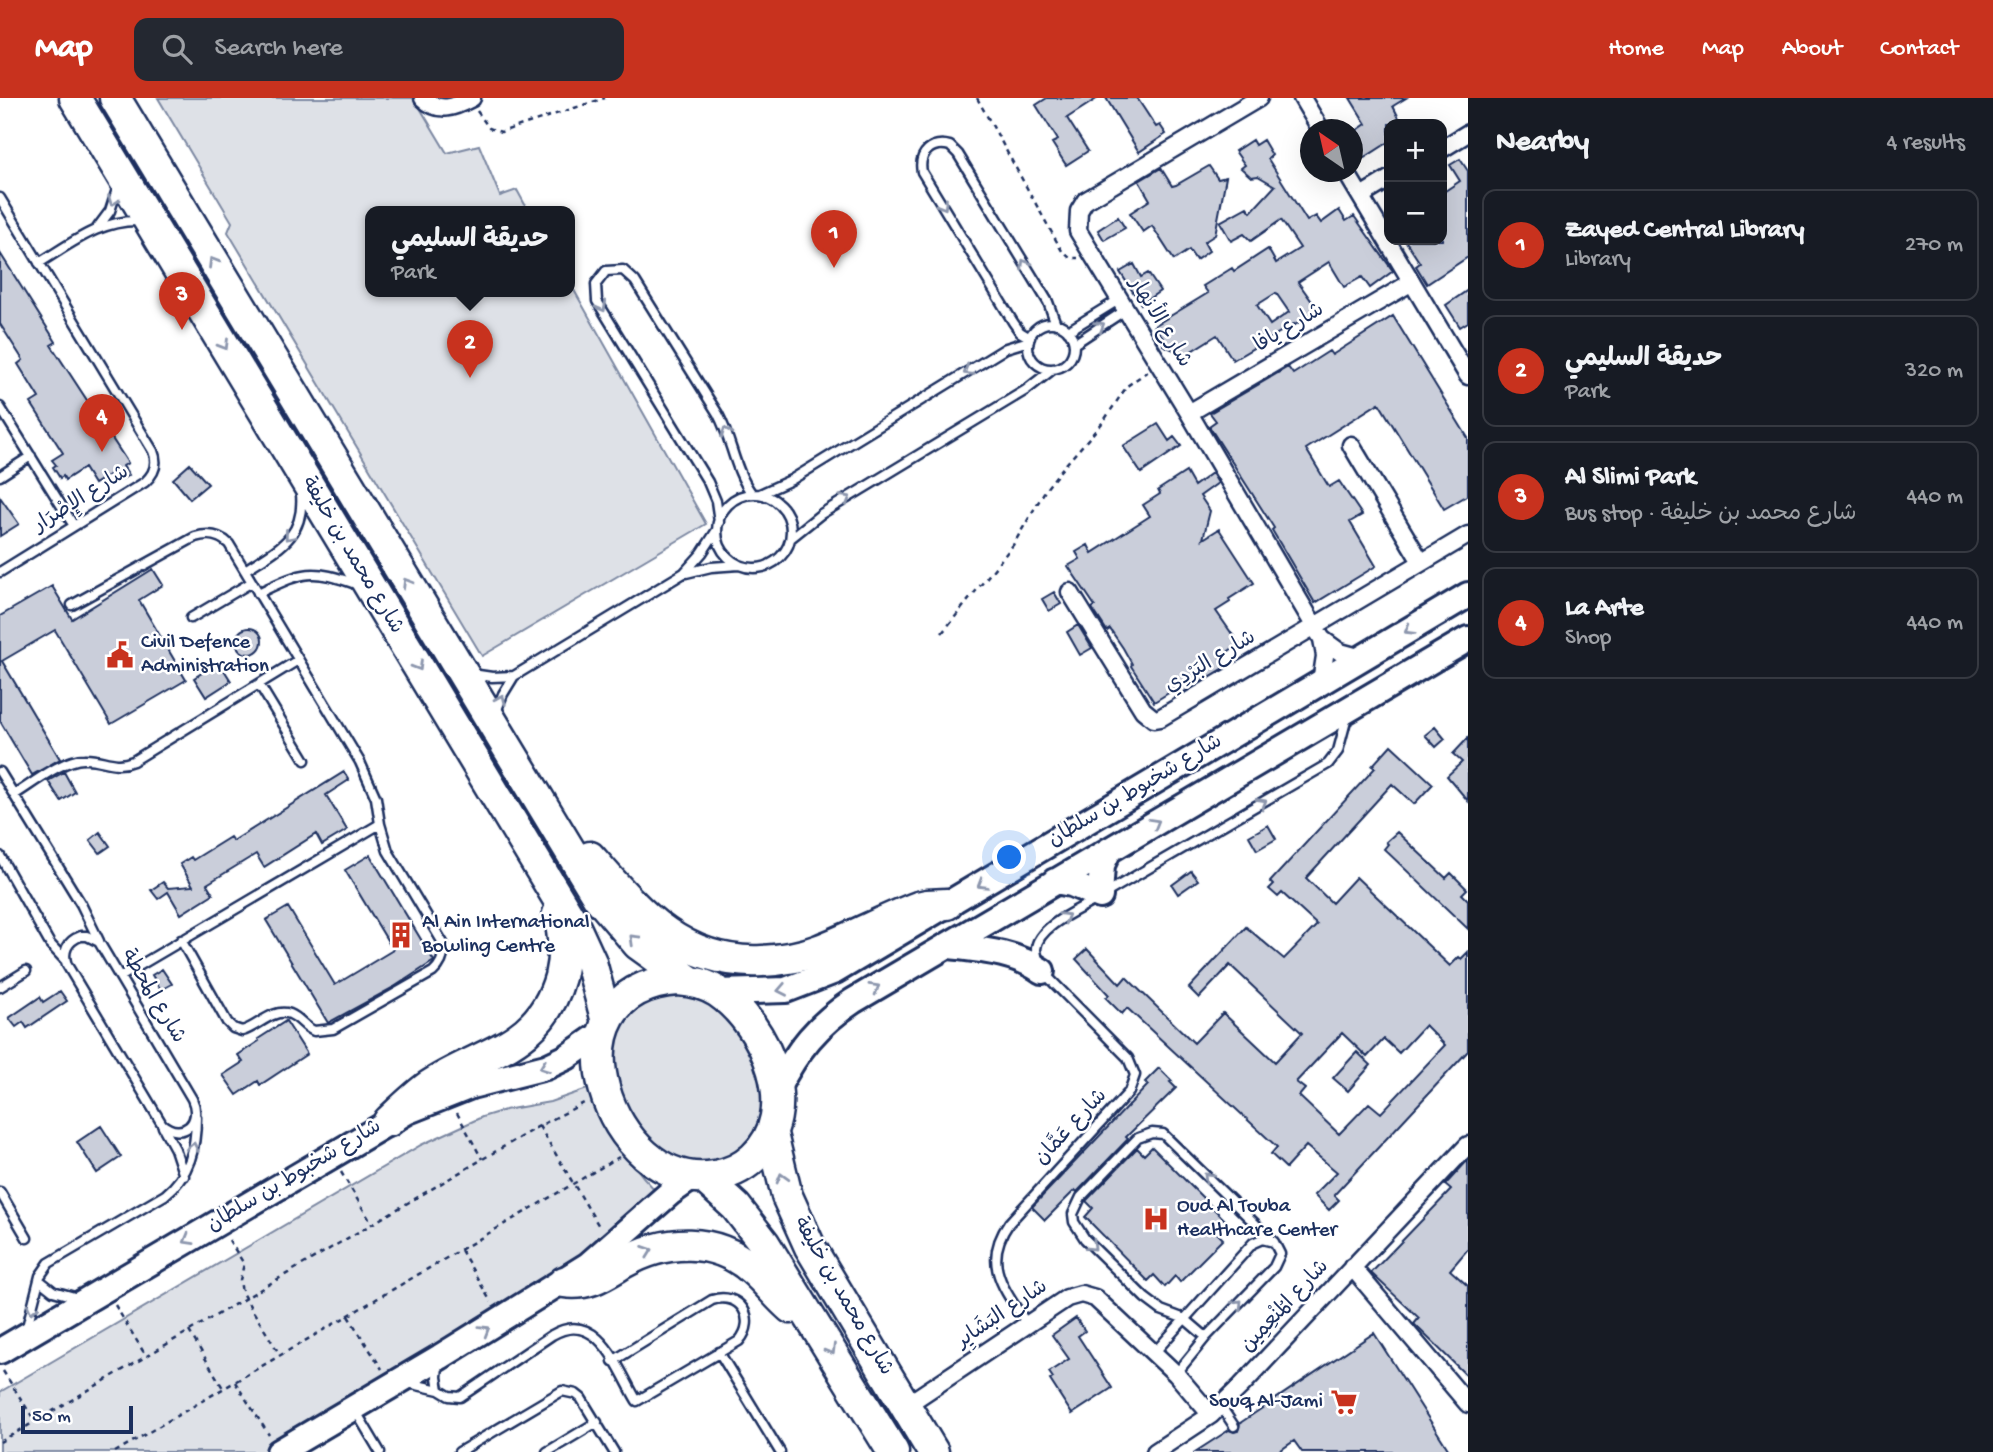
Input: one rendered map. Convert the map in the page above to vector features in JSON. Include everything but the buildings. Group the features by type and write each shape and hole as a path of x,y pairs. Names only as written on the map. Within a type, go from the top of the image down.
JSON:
{"highway":[{"name":"شارع محمد بن خليفة","path":"75,98 548,880 583,943 598,982 605,1027"},
{"name":"شارع محمد بن خليفة","path":"115,98 610,914 654,957 688,980"},
{"path":"552,820 579,844 630,902 654,924 689,947 714,957 746,961 799,956 918,907 947,904"},
{"path":"389,1121 431,1085 490,1055 537,1022 557,987 565,950 561,924 548,880"},
{"path":"667,980 688,980 718,992 738,1012 769,1060 778,1087 778,1111 772,1134 758,1154 739,1168 717,1176 699,1177 670,1171 637,1146 617,1120 605,1093 598,1064 605,1027 620,1004 646,986 667,980"},
{"name":"شارع محمد بن خليفة","path":"772,1134 787,1196 810,1247 933,1452"},
{"name":"شارع محمد بن خليفة","path":"699,1177 737,1207 751,1224 893,1452"},
{"path":"564,1282 595,1280 655,1248 695,1244 721,1250 744,1263 781,1300 814,1322"}],"main road":[{"name":"شارع شخبوط بن سلطان","path":"718,992 786,990 835,971 1468,594"},
{"path":"1373,695 1384,681 1410,658 1468,624"},
{"name":"شارع شخبوط بن سلطان","path":"778,1087 792,1060 811,1034 833,1015 1055,881 1462,643"},
{"path":"1055,881 1071,884 1100,896 1099,881 1108,850"},
{"path":"950,946 1005,953 1042,971"},
{"name":"شارع شخبوط بن سلطان","path":"0,1350 389,1121 446,1094 546,1067 567,1057 605,1027"},
{"path":"279,1452 564,1282 612,1247 656,1205 699,1177"}],"street":[{"path":"424,98 438,107 449,108 472,98"},
{"name":"شارع الأنهار","path":"1259,98 1085,201 1079,211 1078,231 1318,632 1325,656 1321,682"},
{"path":"1302,98 1314,119"},
{"path":"1447,146 1468,133"},
{"path":"1352,182 1468,376"},
{"path":"1361,196 1384,182"},
{"name":"شارع يافا","path":"1189,413 1412,282"},
{"path":"1351,445 1421,562"},
{"name":"شارع البَرْدِي","path":"1070,592 1143,710 1154,719 1318,632 1421,562 1468,535"},
{"path":"1318,632 1340,652 1362,658"},
{"name":"شارع المُنْعِمِين","path":"1156,1452 1216,1410 1468,1145"},
{"path":"1352,1267 1468,1404"},
{"name":"شارع البَشَايِر","path":"905,1406 1067,1298 1081,1294 1095,1298 1216,1410"}],"lane":[{"path":"1053,369 1039,366 1030,355 1029,340 1013,322 922,172 923,154 932,146 950,146 958,154 1048,302 1056,324"},
{"path":"98,227 110,211 117,191 119,171"},
{"name":"شارع الإِصْرَار","path":"0,198 153,451 156,462 153,473 145,482 0,572"},
{"path":"39,263 98,227 132,220 150,221"},
{"path":"684,573 711,567 739,565 750,568 772,563 787,548 791,526 781,505 771,498 756,494 736,466 728,434 718,414 635,281 623,270 606,271 596,284 597,301 708,482 716,501 723,551 739,565"},
{"path":"1068,331 1124,304"},
{"path":"1074,344 1124,304"},
{"path":"494,725 503,694 514,676 684,573 702,553 718,526 721,514 731,502 791,480 1006,348 1029,340 1037,328 1050,323 1068,331 1074,344 1071,358 1066,363 821,514 790,538"},
{"path":"0,407 74,526"},
{"path":"0,476 30,456"},
{"path":"245,570 287,541 295,531 302,507 299,469"},
{"path":"72,605 201,535 223,538 360,762 376,798 388,851 443,943 443,959 429,975 327,1031 309,1029 297,1018 283,1013 273,1015 242,1031 227,1022 181,940"},
{"path":"258,593 298,575 316,572 372,591"},
{"path":"191,618 252,582"},
{"path":"14,795 75,760 91,759 114,765 133,761 298,660"},
{"path":"460,669 492,677 514,676"},
{"path":"259,684 305,760"},
{"path":"1042,971 1036,953 1040,936 1048,927 1328,764 1338,751 1348,710"},
{"path":"0,772 82,904 99,942"},
{"path":"120,977 380,824"},
{"path":"0,856 50,944 65,960 162,1124 184,1175"},
{"name":"شارع المحطة","path":"24,1337 42,1271 49,1263 165,1195 184,1175 194,1147 196,1117 192,1099 99,942 87,936 74,938 66,947 65,960"},
{"path":"1,983 26,971"},
{"name":"شارع عَمَّان","path":"1027,1324 998,1274 995,1249 1000,1235 1129,1093 1135,1075 1128,1058 1042,971"},
{"path":"162,1124 172,1130 184,1129 196,1117"},
{"path":"1176,1374 1278,1261 1280,1254 1274,1242 1168,1136 1158,1133 1138,1138 1081,1197 1073,1214 1074,1222 1085,1239 1145,1298 1161,1310 1185,1319 1206,1338"},
{"path":"0,1192 27,1238"},
{"path":"1154,1353 1253,1244 1262,1239 1274,1242"},
{"path":"39,1280 61,1294 96,1294"},
{"path":"395,1383 439,1390 454,1397 466,1394 552,1335 566,1329 582,1329 597,1336 637,1401 744,1335 748,1321 739,1302 726,1297 712,1300 613,1361"},
{"path":"719,1352 780,1452"},
{"path":"439,1390 437,1377 440,1357"},
{"path":"459,1452 562,1391 581,1398 612,1451"},
{"path":"354,1408 380,1452"},
{"path":"1216,1410 1234,1426"},
{"path":"547,1452 597,1422"}],"path":[{"path":"472,98 485,124 501,132 606,98"},
{"path":"976,98 1062,251 1076,259 1089,251"},
{"path":"942,633 1002,560 1046,489 1102,422 1127,386 1159,363"},
{"path":"0,1442 539,1126 605,1093"},
{"path":"446,1094 482,1159"},
{"path":"539,1126 612,1247"},
{"path":"115,1452 637,1146"},
{"path":"332,1155 372,1224"},
{"path":"218,1222 244,1264 240,1280 245,1298 280,1355"},
{"path":"461,1250 502,1320"},
{"path":"96,1294 146,1356"},
{"path":"348,1316 395,1383"},
{"path":"189,1331 223,1389"},
{"path":"0,1366 35,1421"},
{"path":"235,1382 279,1452"},
{"path":"124,1446 128,1452"}],"shaded area":[{"path":"158,98 414,98 447,153 479,145 500,196 517,190 526,206 365,206 365,297 575,297 575,292 706,524 482,656 228,232 232,222"},
{"path":"695,993 723,1012 754,1053 771,1111 742,1157 690,1170 640,1134 612,1085 617,1022 652,994"},
{"path":"593,1087 614,1133 631,1160 664,1198 626,1233 269,1452 0,1452 0,1392 421,1145 482,1117 550,1102"}],"place":[{"name":"Zayed Central Library","path":"834,268"},
{"name":"Al Slimi Park","path":"182,330"},
{"name":"حديقة السليمي","path":"470,378"},
{"name":"La Arte","path":"102,452"},
{"name":"Civil Defence Administration","path":"120,655"},
{"name":"Al Ain International Bowling Centre","path":"401,935"},
{"name":"Oud Al Touba Healthcare Center","path":"1156,1219"},
{"name":"Souq Al-Jami","path":"1344,1402"}]}
